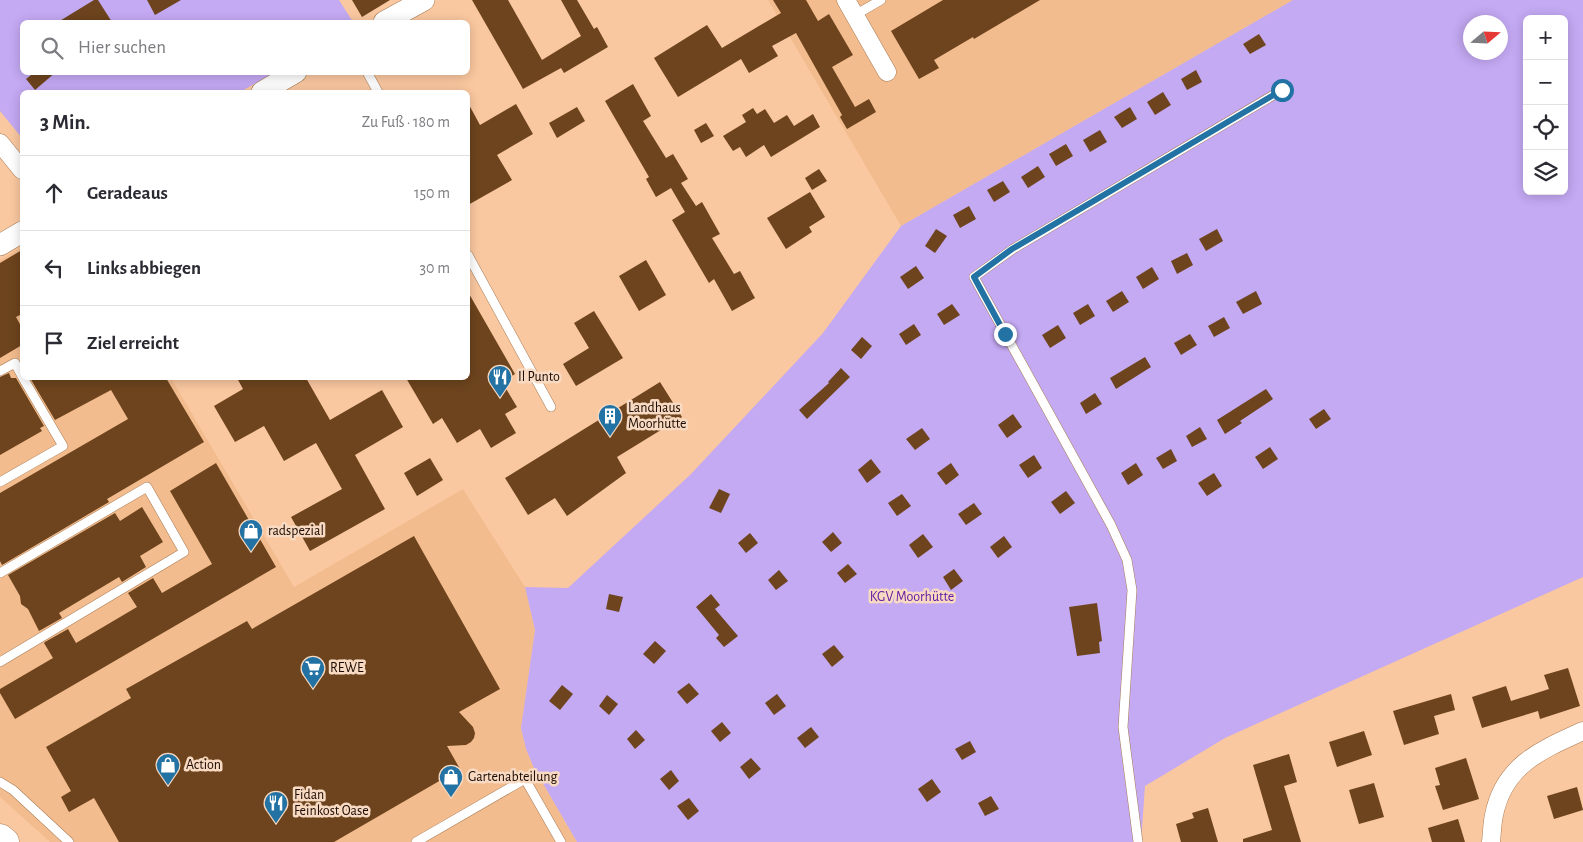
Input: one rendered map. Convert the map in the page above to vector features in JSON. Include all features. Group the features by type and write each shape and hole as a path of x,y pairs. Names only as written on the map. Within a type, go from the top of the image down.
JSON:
{"main road":[{"path":"0,838 4,842"}],"street":[{"path":"846,0 887,72"},
{"path":"387,20 415,2"},
{"path":"265,90 291,75"},
{"path":"0,143 20,168"},
{"path":"0,245 20,233"},
{"path":"1491,842 1494,815 1506,782 1524,762 1546,748 1583,731"}],"lane":[{"path":"855,15 881,0"},
{"path":"369,75 377,90"},
{"path":"1138,842 1123,727 1132,590 1127,560 1111,525 974,277 1012,249 1282,90"},
{"path":"470,259 551,407"},
{"path":"0,371 14,363 20,372"},
{"path":"0,482 63,446 25,380"},
{"path":"0,573 147,486 184,552 0,662"},
{"path":"416,842 525,779 562,842"},
{"path":"0,782 13,790 69,842"}],"shaded area":[{"path":"768,0 1293,0 901,226"},
{"path":"20,248 20,380 172,380 294,587 463,489 525,587 535,630 521,728 526,749 534,768 577,842 50,842 0,797 0,260"}],"green space":[{"path":"0,0 339,0 352,20 20,20 20,75 270,75 244,90 20,90 20,136 0,111"},
{"name":"KGV Moorhütte","path":"1293,0 1583,0 1583,577 1225,738 1145,786 1141,842 577,842 534,768 526,749 521,728 535,630 525,587 568,588 691,474 823,333 901,226"}],"building":[{"path":"94,0 98,0 111,20 61,20"},
{"path":"147,0 181,0 155,15"},
{"path":"352,0 390,0 362,17"},
{"path":"472,0 508,0 542,60 581,36 561,0 577,0 594,29 597,27 608,47 564,73 561,68 523,89"},
{"path":"773,0 806,0 818,21 829,14 853,55 832,67 855,107 869,99 876,112 847,129 840,117 842,115 796,33 772,46 778,56 749,73 741,59 678,97 654,58 707,25 722,48 781,13"},
{"path":"943,0 1040,0 934,60 939,68 919,79 891,31"},
{"path":"1259,34 1266,45 1250,54 1243,44"},
{"path":"1196,70 1202,82 1187,90 1181,79"},
{"path":"31,75 52,75 35,90 26,79"},
{"path":"633,84 651,116 643,121 666,158 673,154 688,179 681,183 696,206 702,202 720,234 712,238 734,274 740,271 755,298 732,311 714,279 709,283 672,220 685,212 671,188 656,197 646,179 649,177 605,101"},
{"path":"1163,92 1171,105 1155,115 1147,102"},
{"path":"516,104 533,134 497,155 512,180 470,204 470,107 480,125"},
{"path":"577,107 585,121 557,138 549,123"},
{"path":"1130,107 1137,119 1122,128 1114,117"},
{"path":"753,108 757,114 765,109 774,123 787,115 794,126 813,114 820,127 771,157 764,145 746,157 740,147 733,151 723,136 746,122 742,115"},
{"path":"706,123 714,136 701,143 694,130"},
{"path":"1100,130 1107,142 1090,152 1083,140"},
{"path":"1066,144 1073,156 1056,166 1049,154"},
{"path":"1038,166 1045,177 1028,188 1021,177"},
{"path":"819,169 827,181 812,190 805,178"},
{"path":"1003,181 1010,192 994,202 987,190"},
{"path":"810,192 825,217 809,227 812,232 786,249 767,218"},
{"path":"969,206 976,219 960,228 953,215"},
{"path":"936,229 947,236 935,253 925,246"},
{"path":"1217,229 1223,241 1206,251 1199,239"},
{"path":"20,251 20,315 16,317 20,324 20,346 0,358 0,263"},
{"path":"1187,253 1193,265 1177,274 1171,261"},
{"path":"646,260 666,295 639,311 619,276"},
{"path":"916,266 924,278 908,289 900,277"},
{"path":"1152,267 1159,279 1143,289 1136,277"},
{"path":"1122,291 1129,302 1113,312 1106,301"},
{"path":"1256,291 1262,304 1243,314 1236,302"},
{"path":"470,295 515,374 502,382 517,407 505,414 516,433 491,448 480,429 457,443 442,418 433,424 407,380 470,380"},
{"path":"952,304 960,315 944,325 937,314"},
{"path":"1088,304 1095,316 1080,325 1073,313"},
{"path":"594,311 623,358 576,386 563,364 589,348 574,323"},
{"path":"1224,317 1230,328 1214,337 1208,326"},
{"path":"914,324 921,335 906,345 899,334"},
{"path":"1058,325 1066,338 1050,348 1042,335"},
{"path":"1190,334 1197,345 1181,355 1174,343"},
{"path":"862,337 872,346 861,359 851,350"},
{"path":"1145,357 1151,367 1116,389 1110,378"},
{"path":"841,368 850,377 807,419 799,410 829,383"},
{"path":"9,373 11,378 16,378 44,426 40,428 42,431 0,455 0,377"},
{"path":"31,380 167,380 204,442 107,499 109,502 2,565 0,561 0,493 128,419 111,390 55,420"},
{"path":"238,380 307,380 330,420 382,390 403,427 355,455 385,509 310,551 291,517 342,489 316,443 284,461 264,426 235,442 214,406 243,389"},
{"name":"Landhaus Moorhütte","path":"660,382 682,417 617,457 626,473 567,516 555,498 528,515 505,478"},
{"path":"1266,389 1273,399 1240,421 1242,423 1225,434 1217,420"},
{"path":"1095,393 1102,404 1086,414 1080,403"},
{"path":"1324,409 1331,419 1316,429 1309,419"},
{"path":"1013,414 1022,427 1007,438 998,425"},
{"path":"1200,427 1207,439 1192,447 1186,436"},
{"path":"922,428 930,439 915,450 906,439"},
{"path":"1270,447 1278,459 1263,469 1255,457"},
{"path":"1171,449 1177,461 1163,469 1156,458"},
{"path":"1034,455 1042,468 1028,478 1019,465"},
{"path":"430,458 443,480 417,496 404,473"},
{"path":"871,459 881,472 867,483 858,470"},
{"path":"216,463 276,567 15,719 0,693 0,689 53,658 45,642 68,629 76,643 137,607 128,593 153,578 162,593 212,564 170,491"},
{"path":"951,463 959,475 946,485 937,473"},
{"path":"1136,463 1143,475 1128,485 1121,473"},
{"path":"1214,473 1222,486 1207,496 1198,483"},
{"path":"719,489 730,494 721,513 709,508"},
{"path":"1066,491 1075,503 1060,514 1051,502"},
{"path":"902,494 911,506 897,516 888,503"},
{"path":"974,503 982,514 966,525 958,514"},
{"path":"142,507 163,542 140,556 146,567 122,582 119,577 59,613 62,618 39,631 28,609 21,604 20,596 8,575 115,513 120,521"},
{"path":"833,532 842,543 831,552 822,542"},
{"path":"750,533 758,543 746,553 738,543"},
{"path":"923,534 933,547 918,558 909,545"},
{"name":"REWE","path":"414,536 500,689 459,712 473,727 475,733 471,742 466,745 447,746 460,769 334,842 119,842 94,798 69,812 61,797 71,791 46,747 131,698 126,689 247,621 252,629"},
{"path":"1004,536 1012,547 998,558 990,547"},
{"path":"848,564 857,574 845,583 837,573"},
{"path":"954,569 963,581 951,590 943,577"},
{"path":"779,570 788,581 776,590 768,580"},
{"path":"609,594 623,597 619,612 606,609"},
{"path":"711,594 720,605 715,609 738,636 724,647 716,638 719,635 696,607"},
{"path":"1097,603 1102,641 1099,642 1100,653 1077,656 1069,607"},
{"path":"655,641 666,651 654,664 643,654"},
{"path":"834,645 844,657 832,667 822,654"},
{"path":"1568,668 1580,706 1540,719 1538,711 1482,728 1472,697 1506,686 1511,701 1549,689 1544,675"},
{"path":"689,683 699,694 687,704 677,692"},
{"path":"562,685 573,694 560,710 549,701"},
{"path":"777,694 786,706 774,715 765,703"},
{"path":"1451,694 1455,710 1434,716 1439,734 1404,745 1393,711"},
{"path":"607,695 618,704 609,715 599,706"},
{"path":"722,722 731,733 720,742 711,731"},
{"path":"811,727 819,737 805,748 797,738"},
{"path":"636,730 645,740 635,749 627,739"},
{"path":"1364,731 1372,755 1337,767 1329,742"},
{"path":"970,741 976,752 962,760 955,749"},
{"path":"1289,754 1297,782 1284,786 1301,842 1243,842 1243,839 1272,830 1253,765"},
{"path":"751,758 761,769 749,779 740,767"},
{"path":"1466,758 1479,799 1443,810 1435,786 1440,785 1435,768"},
{"path":"671,770 679,781 669,790 660,779"},
{"path":"932,779 941,792 927,802 918,789"},
{"path":"1374,783 1384,817 1359,824 1349,790"},
{"path":"1577,787 1583,810 1554,819 1547,796"},
{"path":"991,796 999,809 985,816 978,803"},
{"path":"689,798 699,811 688,820 677,806"},
{"path":"1208,808 1218,842 1181,842 1176,824 1194,818 1192,813"},
{"path":"1458,819 1465,842 1432,842 1428,828"}],"place":[{"name":"Il Punto","path":"500,398"},
{"name":"Landhaus Moorhütte","path":"610,437"},
{"name":"radspezial","path":"251,552"},
{"name":"REWE","path":"313,689"},
{"name":"Action","path":"168,786"},
{"name":"Gartenabteilung","path":"451,798"},
{"name":"Fidan Feinkost Oase","path":"276,824"}],"route":[{"path":"1005,334 974,277 1012,249 1282,90"}]}
